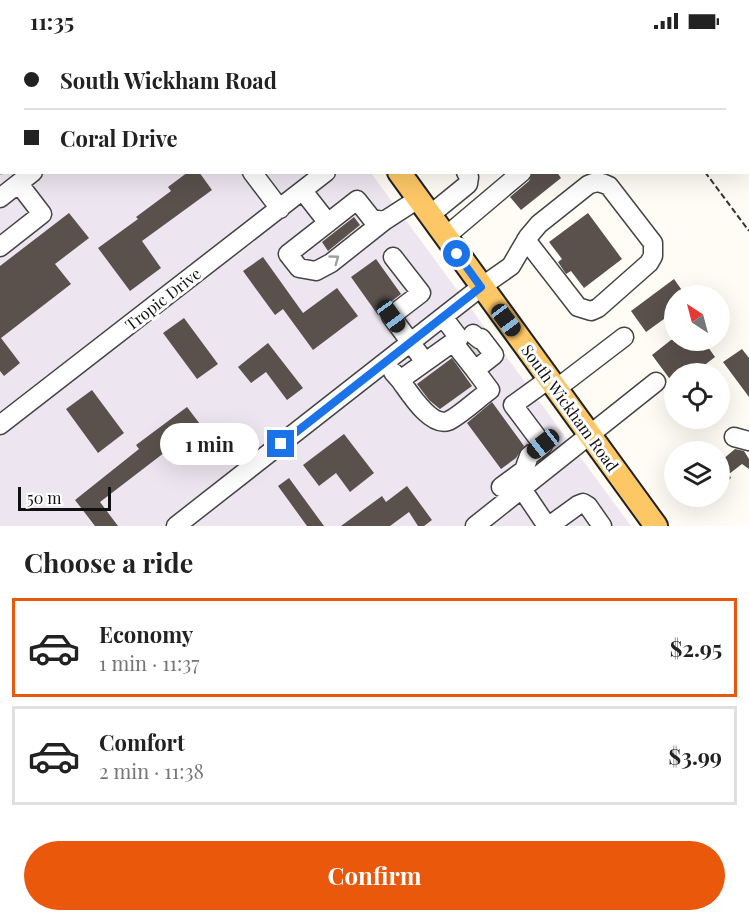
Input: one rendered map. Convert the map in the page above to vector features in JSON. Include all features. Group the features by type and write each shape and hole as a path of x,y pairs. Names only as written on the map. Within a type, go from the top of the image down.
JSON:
{"main road":[{"name":"South Wickham Road","path":"400,174 656,526"}],"street":[{"path":"0,198 31,174"},
{"path":"254,174 280,209"},
{"name":"Tropic Drive","path":"0,425 324,174"},
{"path":"384,220 372,219 357,200 288,254 299,268 316,271 331,263 384,220 424,207 468,184 467,174"},
{"path":"445,237 520,174"},
{"path":"176,526 410,342 511,266 526,240 539,224 588,185 602,182 616,194 653,243 654,250 649,263 598,308 591,311 578,307 526,240"},
{"path":"0,248 42,214 19,184"},
{"path":"303,191 328,223"},
{"path":"393,256 421,293 391,316 425,362"},
{"path":"385,362 429,416 438,421 448,421 490,390 472,348 459,338 443,317"},
{"path":"400,380 425,362 518,337"},
{"path":"598,524 588,506 583,503 548,526 526,480 529,456 543,444 513,405 552,384 624,338"},
{"path":"475,526 526,480 590,436 656,382"},
{"path":"501,487 526,480"}],"path":[{"path":"706,174 749,231"}],"shaded area":[{"path":"2,174 372,174 631,526 0,526 0,176"}],"building":[{"path":"185,174 200,174 212,190 142,241 161,268 130,291 98,248 171,191 168,187"},
{"path":"532,174 558,174 561,178 521,210 510,197 529,181"},
{"path":"69,213 89,238 55,264 71,284 1,338 20,363 4,376 0,371 0,266"},
{"path":"588,213 622,259 584,288 571,271 566,274 558,262 562,259 549,242"},
{"path":"354,217 360,225 328,251 322,242"},
{"path":"263,257 303,313 337,288 358,316 313,350 283,309 275,315 243,271"},
{"path":"376,259 401,294 384,307 378,315 351,277"},
{"path":"674,279 678,285 666,285"},
{"path":"664,286 664,319 646,332 631,311"},
{"path":"184,318 218,364 197,379 163,333"},
{"path":"268,343 303,388 287,400 266,372 251,383 238,367"},
{"path":"664,346 664,351 711,351 715,357 707,363 664,363 664,371 652,355"},
{"path":"742,349 749,358 749,397 730,371 730,363 723,362"},
{"path":"452,358 472,386 440,409 429,400 417,384"},
{"path":"92,390 124,433 98,453 66,409"},
{"path":"492,402 524,446 516,458 501,469 467,423"},
{"path":"187,407 219,449 204,460 186,436 100,502 118,526 95,526 75,500 139,449 136,445"},
{"path":"344,434 374,473 350,492 336,473 319,486 303,465"},
{"path":"735,449 744,451 749,459 749,469 742,464 730,473 730,453"},
{"path":"289,478 324,526 307,526 278,486"},
{"path":"407,486 432,520 424,526 418,526 409,512 390,526 341,526 382,496 386,502"}],"tunnel":[{"path":"472,356 483,348"}],"route":[{"path":"281,444 481,287 457,254"}]}
